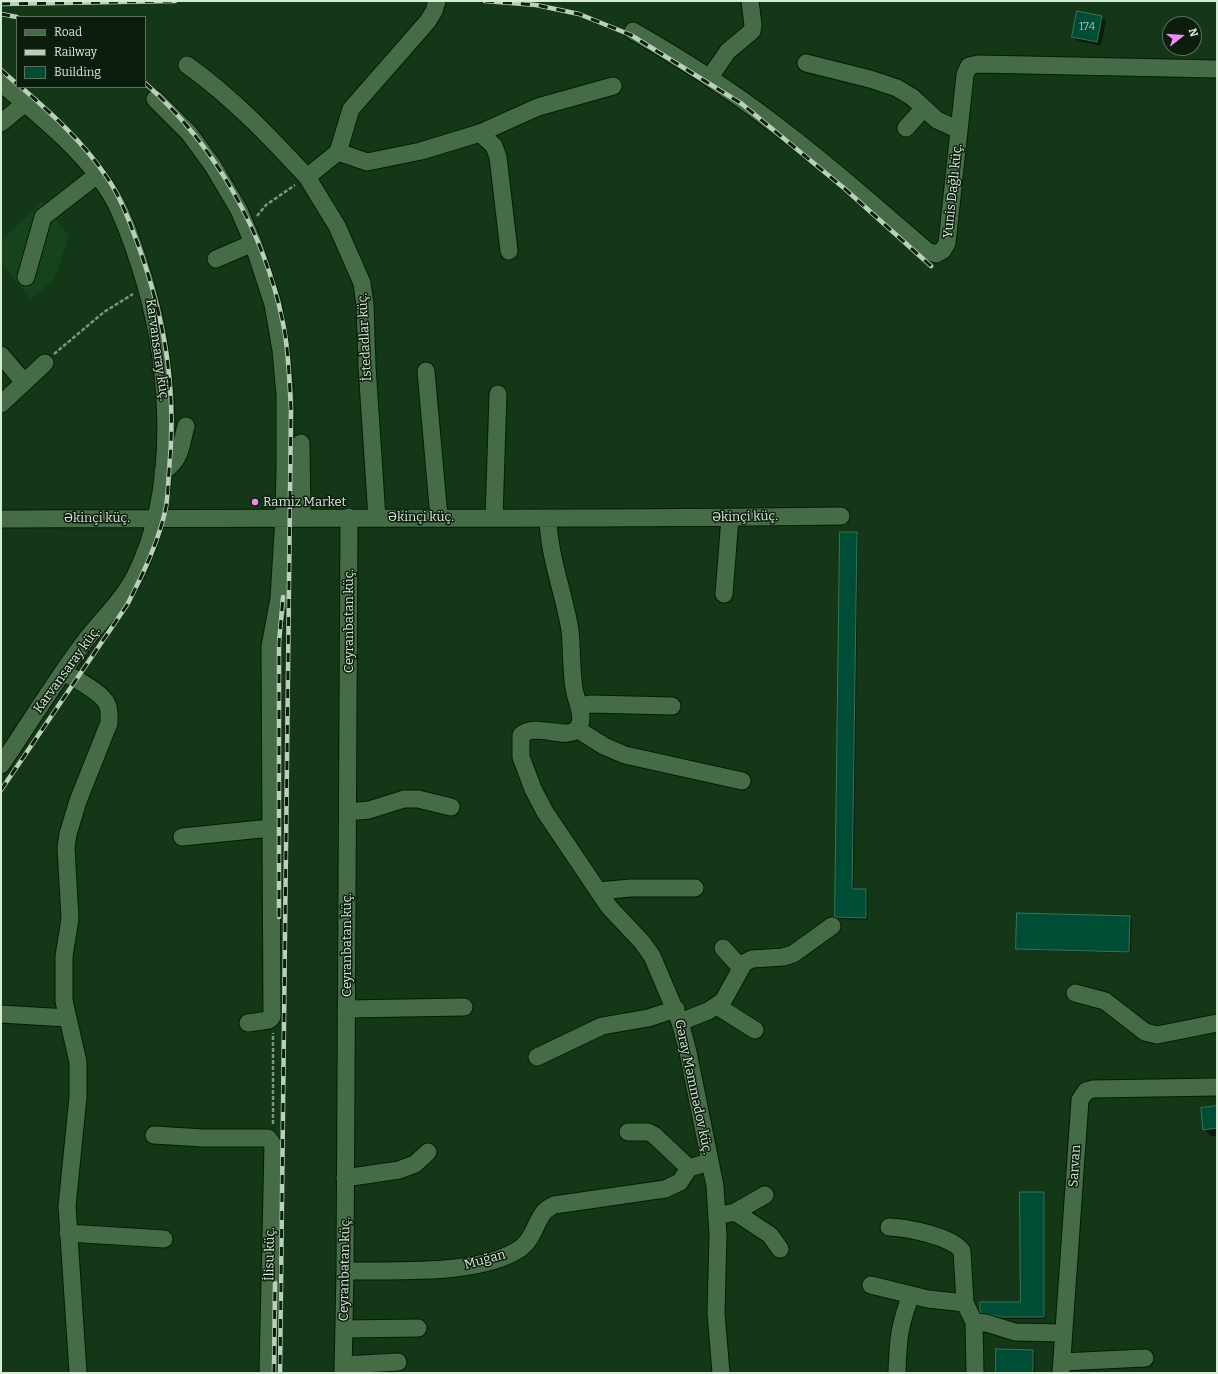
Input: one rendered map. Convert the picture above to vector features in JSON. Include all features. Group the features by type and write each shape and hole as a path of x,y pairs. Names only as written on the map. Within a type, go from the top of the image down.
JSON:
{"street":[{"path":"307,177 338,152 351,109 428,21 434,11 437,1"},
{"path":"710,77 728,51 752,31 753,25 750,1"},
{"name":"Yunis Dağlı küç.","path":"634,31 710,77 780,128 927,251 936,254 943,250 948,243 965,75 969,66 978,64 1217,69"},
{"path":"806,63 870,78 897,88 912,97 937,120 959,130"},
{"name":"İstedadlar küç.","path":"187,65 235,102 265,131 307,177 337,226 362,283 365,305 367,366 377,518"},
{"name":"Karvansaray küç.","path":"1,83 53,128 97,175 113,198 128,230 155,318 164,385 166,436 163,472 156,518 143,558 121,600 85,641 1,765"},
{"path":"338,152 367,162 383,160 421,151 480,133 538,107 613,86"},
{"path":"155,100 189,133 213,166 239,210 253,243 269,288 282,350 285,395 284,517 279,598 270,647 272,1017 269,1020 248,1024"},
{"path":"1,123 25,103"},
{"path":"906,128 924,108"},
{"path":"480,133 494,146 498,157 509,251"},
{"path":"26,276 43,217 97,175"},
{"path":"216,259 253,243"},
{"path":"1,355 23,381"},
{"path":"1,404 23,381 45,362"},
{"path":"426,371 439,517"},
{"path":"494,518 498,394"},
{"path":"163,472 174,464 178,457 186,426"},
{"path":"301,444 302,517"},
{"name":"Əkinçi küç.","path":"1,519 284,517 548,519 842,516"},
{"name":"Ceyranbatan küç.","path":"343,1369 345,1271 349,518"},
{"path":"724,594 730,518"},
{"path":"548,519 551,545 570,631 573,679 579,707 580,722 577,729 604,746 625,754 742,781"},
{"path":"64,672 103,698 108,705 110,714 109,723 78,801 68,834 66,864 70,919 63,977 67,1018 78,1062 78,1097 67,1206 77,1336 78,1373"},
{"path":"579,707 590,704 672,706"},
{"name":"Gəray Məmmədov küç.","path":"577,729 571,732 535,729 526,731 521,735 520,757 533,790 545,812 609,907 642,942 652,956 678,1016 688,1052 709,1162 716,1186 718,1215 716,1313 721,1373"},
{"path":"348,812 369,810 404,799 418,799 451,806"},
{"path":"182,837 271,828"},
{"path":"598,891 613,888 695,888"},
{"path":"537,1057 602,1026 648,1018 678,1016 717,1006 722,1001 740,967 744,963 752,959 783,957 794,954 832,926"},
{"path":"723,948 740,967"},
{"path":"1075,993 1105,1001 1145,1032 1157,1035 1217,1023"},
{"path":"717,1006 754,1030"},
{"path":"346,1009 464,1008"},
{"path":"1,1014 67,1018"},
{"name":"Sarvan","path":"1061,1368 1080,1100 1086,1091 1093,1089 1217,1086"},
{"path":"628,1132 648,1132 654,1135 689,1168 709,1162"},
{"path":"154,1136 269,1139"},
{"name":"İlisu küç.","path":"268,1373 272,1153 269,1139"},
{"path":"345,1178 399,1170 415,1164 428,1152"},
{"name":"Muğan","path":"345,1271 446,1269 498,1259 521,1248 530,1239 544,1211 554,1205 665,1189 680,1182 689,1168"},
{"path":"718,1215 735,1212 765,1195"},
{"path":"735,1212 770,1235 780,1249"},
{"path":"889,1227 906,1227 952,1242 962,1251 965,1303 974,1322 975,1373"},
{"path":"68,1233 164,1239"},
{"path":"871,1285 928,1299 965,1303"},
{"path":"897,1373 900,1327 911,1295"},
{"path":"974,1322 986,1323 1016,1332 1063,1333"},
{"path":"344,1329 418,1328"},
{"path":"1061,1368 1145,1358"},
{"path":"343,1369 398,1362"}],"path":[{"path":"253,243 258,239 257,216 259,211 307,177"},
{"path":"45,362 104,312 146,285"},
{"path":"269,1139 273,1102 272,1017"}],"shaded area":[{"path":"42,202 69,236 54,280 31,299 1,263 1,241"}],"building":[{"path":"1077,11 1102,16 1097,42 1072,37"},
{"path":"840,532 857,532 852,889 866,889 866,918 835,917"},
{"path":"1017,913 1130,916 1129,952 1016,949"},
{"path":"1217,1106 1217,1128 1203,1130 1201,1108"},
{"path":"1020,1192 1044,1192 1044,1317 1001,1317 981,1313 980,1311 980,1302 1020,1302"},
{"path":"996,1349 1033,1350 1033,1373 996,1373"}],"railway":[{"path":"1,4 175,1"},
{"path":"485,1 536,5 579,14 631,35 742,104 845,189 931,266"},
{"path":"1,14 16,17"},
{"path":"1,70 16,83"},
{"path":"146,84 170,107 193,134 214,162 233,192 263,255 283,323 288,355 291,408 280,1373"},
{"path":"1,790 127,605 139,581 155,545 166,507 171,441 170,383 162,326 147,270 120,200 97,164 77,140 22,88"},
{"path":"279,917 279,643 283,597"},
{"path":"274,1373 275,1283"}],"place":[{"name":"Ramiz Market","path":"255,502"}]}
